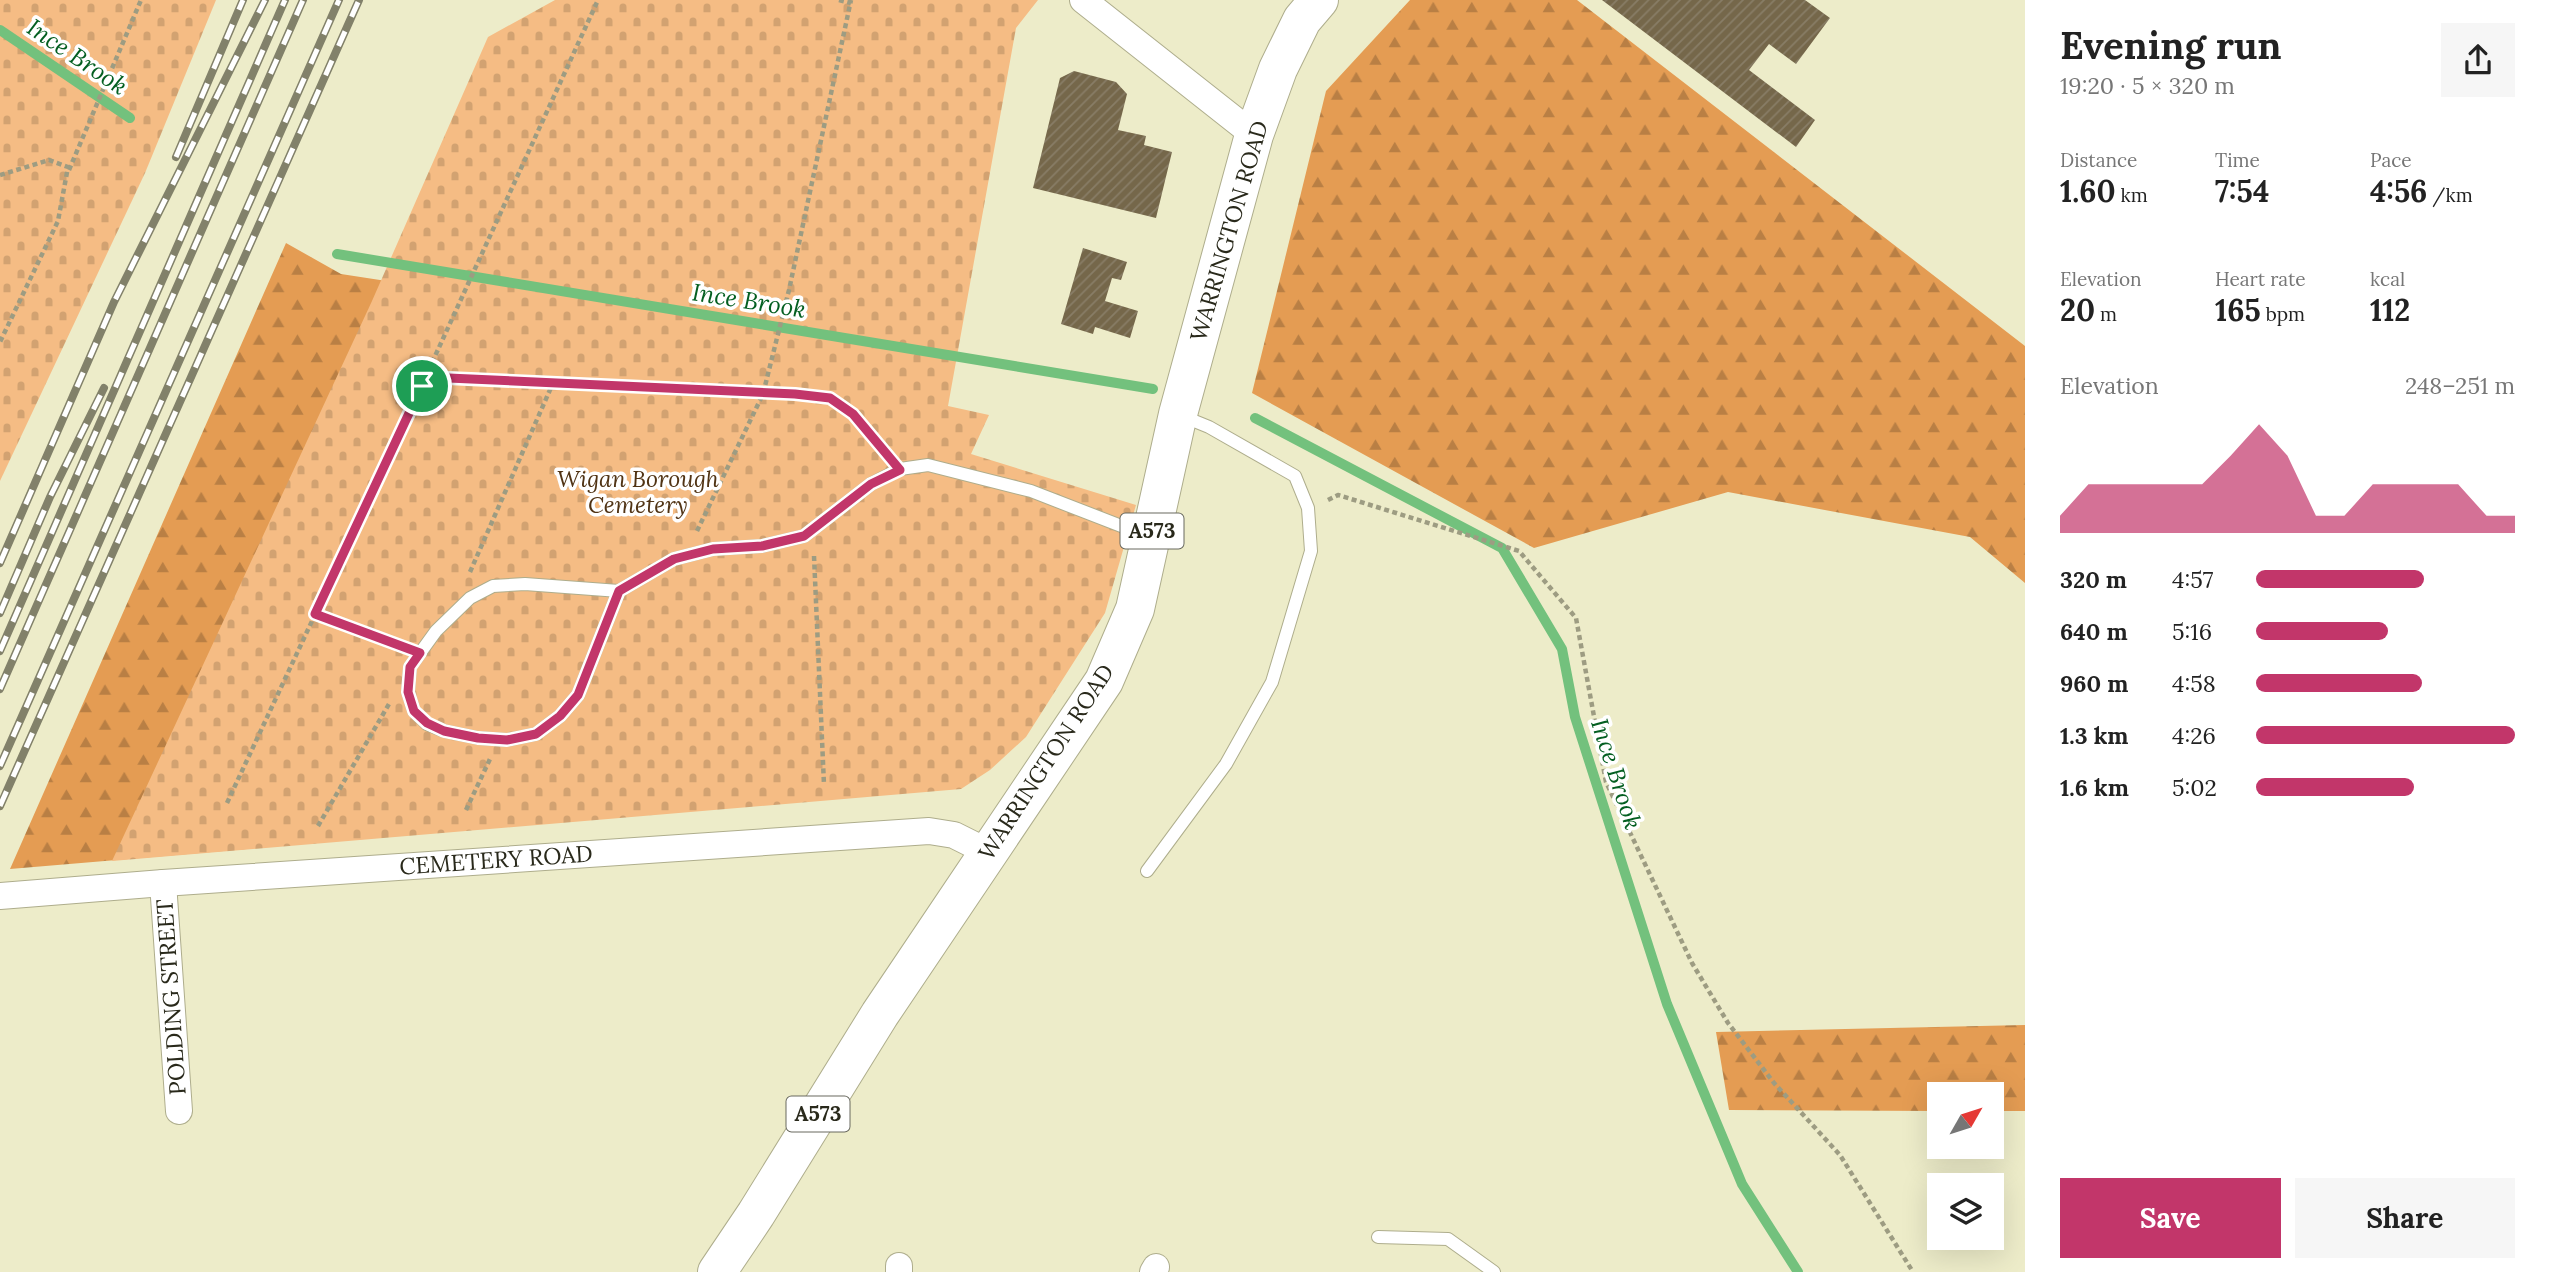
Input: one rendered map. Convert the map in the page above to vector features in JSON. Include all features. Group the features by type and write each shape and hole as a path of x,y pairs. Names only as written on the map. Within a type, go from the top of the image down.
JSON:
{"main road":[{"name":"WARRINGTON ROAD","path":"718,1272 880,1014 1104,681 1135,609 1178,414 1254,135 1278,69 1302,20 1319,0"}],"street":[{"path":"1083,0 1254,135"},
{"name":"CEMETERY ROAD","path":"0,896 929,831 954,835 988,852"},
{"name":"POLDING STREET","path":"163,883 180,1111"}],"lane":[{"path":"1147,871 1226,764 1272,682 1311,551 1308,508 1295,476 1209,427 1178,414"},
{"path":"619,591 578,695 560,716 536,734 499,740 478,738 444,731 427,723 414,711 408,692 410,667 452,614 470,598 493,586 525,584 619,591 674,559 713,549 762,546 804,536 871,484 900,470 928,465 1031,491 1151,538"},
{"path":"1378,1237 1448,1239 1494,1272"}],"path":[{"path":"0,342 58,221 68,172 141,0"},
{"path":"227,803 422,386 598,0"},
{"path":"685,556 763,394 785,306 851,1 839,0"},
{"path":"0,176 49,160 68,167 68,172"},
{"path":"422,386 426,377 830,398 853,414 900,470"},
{"path":"452,614 553,383"},
{"path":"1308,508 1338,495 1519,551 1576,618 1606,782 1692,962 1728,1023 1773,1083 1840,1155 1913,1272"},
{"path":"812,530 824,785"},
{"path":"315,614 420,653"},
{"path":"318,826 410,667"},
{"path":"466,810 499,740"}],"green space":[{"path":"0,0 216,0 145,173 0,481"},
{"name":"Wigan Borough Cemetery","path":"555,0 1038,0 1016,28 948,406 989,415 971,454 1136,505 1105,613 1026,737 990,770 961,789 112,861 372,301 488,37"},
{"path":"1410,0 1577,0 2025,346 2025,583 1970,537 1728,492 1534,548 1252,393 1326,91"},
{"path":"286,243 341,274 574,310 247,849 10,869"},
{"path":"2025,1025 2025,1111 2004,1111 2004,1082 1927,1082 1927,1111 1729,1110 1716,1032"}],"building":[{"path":"1602,0 1805,0 1830,18 1796,64 1769,44 1749,70 1815,120 1796,147"},
{"path":"1074,71 1116,82 1127,94 1118,130 1146,136 1144,145 1172,152 1156,218 1033,188 1060,78"},
{"path":"1083,248 1127,262 1121,280 1112,278 1105,301 1138,311 1130,338 1095,327 1093,334 1061,324"}],"waterway":[{"name":"Ince Brook","path":"0,30 130,118"},
{"name":"Ince Brook","path":"337,254 1153,389"},
{"name":"Ince Brook","path":"1255,418 1502,548 1562,649 1575,717 1667,1004 1742,1184 1798,1272"}],"railway":[{"path":"176,157 243,0"},
{"path":"0,563 114,302 265,0"},
{"path":"0,651 285,0"},
{"path":"0,689 303,0"},
{"path":"0,766 339,0"},
{"path":"0,806 359,0"},
{"path":"0,613 50,497 104,388"}],"route":[{"path":"426,377 795,394 830,398 853,414 900,470 871,484 804,536 762,546 713,549 674,559 619,591 578,695 560,716 536,734 507,740 478,738 444,731 427,723 414,711 408,692 410,667 420,653 315,614 422,386 426,377"}]}
